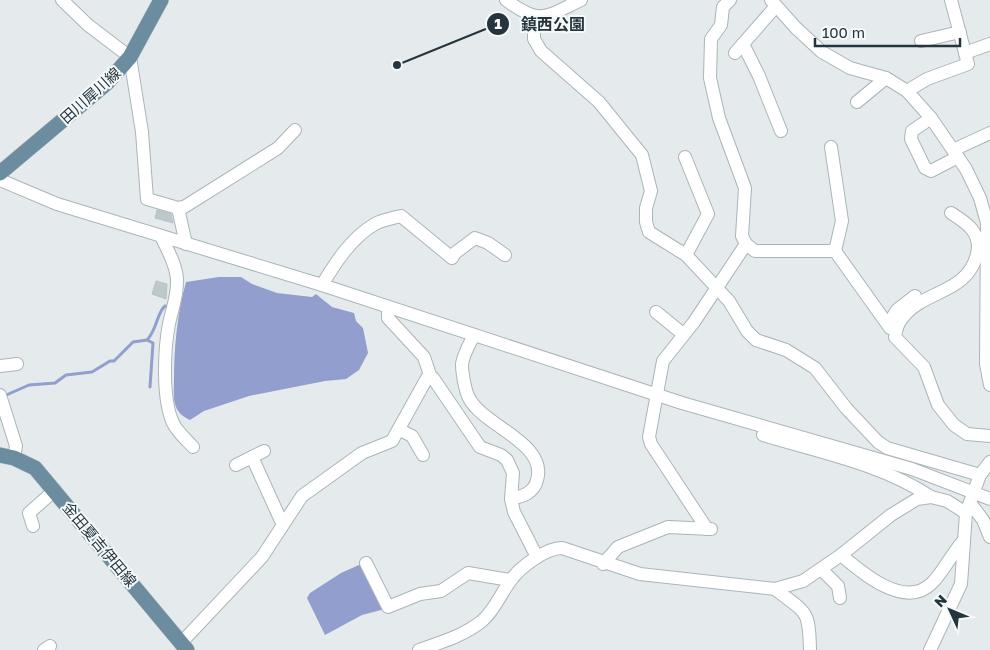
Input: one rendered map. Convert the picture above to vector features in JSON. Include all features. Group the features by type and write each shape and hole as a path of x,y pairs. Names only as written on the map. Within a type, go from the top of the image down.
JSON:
{"main road":[{"name":"田川犀川線","path":"0,173 107,83 130,57 161,0"},
{"name":"金田夏吉伊田線","path":"7,456 35,468 184,646"}],"street":[{"path":"62,0 88,25 130,57 142,132 147,199 178,208 184,207 278,148 295,130"},
{"path":"510,2 534,17 546,17 581,0"},
{"path":"730,0 723,7 721,25 711,40 710,78 719,118 745,188 742,236 746,244 755,251 835,251"},
{"path":"907,91 927,80 968,64 951,0"},
{"path":"781,132 759,76 739,48 774,3 822,52 850,68 886,78 907,91 931,118 956,154 980,198 986,223 986,364 990,385"},
{"path":"534,17 534,39 541,51 599,102 642,155 650,191 646,208 646,222 649,232 686,255 718,288 752,336 766,345 786,350 815,368 846,408 878,442 887,448 980,475"},
{"path":"921,41 960,32"},
{"path":"965,53 990,44"},
{"path":"857,102 886,78"},
{"path":"931,118 912,131 910,138 925,168 931,171 990,133"},
{"path":"831,147 842,221 835,251 892,332 924,367 938,405 954,425 967,434 990,436"},
{"path":"685,157 708,214 686,255"},
{"path":"0,180 57,204 322,285 656,398 884,472 914,485 932,497 970,504 990,499"},
{"path":"178,208 186,244"},
{"path":"951,213 976,232 979,246 970,273"},
{"path":"322,285 334,264 359,236 376,224 401,216 452,258 455,253 475,238 488,242 505,256"},
{"path":"161,236 177,278 168,330 166,359 169,409 173,423 179,433 193,447"},
{"path":"603,564 618,547 668,527 709,529 651,444 649,438 663,360 718,288 746,244"},
{"path":"892,332 904,315 987,264"},
{"path":"892,332 891,319 897,310 915,296"},
{"path":"388,307 388,318 424,356 431,378 434,378 480,447 501,455 507,460 514,473 511,499 514,512 537,557"},
{"path":"656,312 683,334"},
{"path":"474,335 462,364 468,397 477,409 530,450 536,460 538,477 535,487 526,495 511,499"},
{"path":"0,366 17,364"},
{"path":"184,646 262,557 282,523 302,496 362,453 392,441 400,430 427,378 431,378"},
{"path":"656,398 912,469 970,504 983,520 990,537"},
{"path":"1,399 16,446 7,456"},
{"path":"400,430 412,436 423,455"},
{"path":"236,465 264,451"},
{"path":"252,457 282,523"},
{"path":"930,650 961,584 964,540 970,504 980,475 990,462"},
{"path":"33,526 29,513 55,490"},
{"path":"420,650 464,634 484,619 501,598 510,580 537,557 551,548 562,548 603,564 640,574 775,589 803,581 904,507 917,499 932,497"},
{"path":"841,555 882,587 899,591 917,591 932,582 964,540"},
{"path":"366,562 388,607 420,594 441,592 468,573 510,580"},
{"path":"821,569 838,586 840,598"},
{"path":"775,589 806,613 809,622 810,650"}],"water":[{"path":"219,277 241,277 252,284 277,293 312,297 316,294 332,307 354,313 356,321 363,328 368,353 359,370 346,379 325,381 249,396 204,411 190,420 185,417 179,412 174,401 175,343 183,294 186,282"},
{"path":"361,564 385,609 362,615 325,635 307,598 310,593 341,573"}],"building":[{"path":"157,210 171,214 173,223 155,218"},
{"path":"156,281 167,284 166,299 152,294"}],"waterway":[{"path":"4,396 29,385 55,383 66,375 92,372 110,361 114,361 133,342 147,340 153,331 160,312 165,306 169,307"},
{"path":"147,340 153,343 150,387"}],"place":[{"name":"鎮西公園","path":"397,65"}]}
